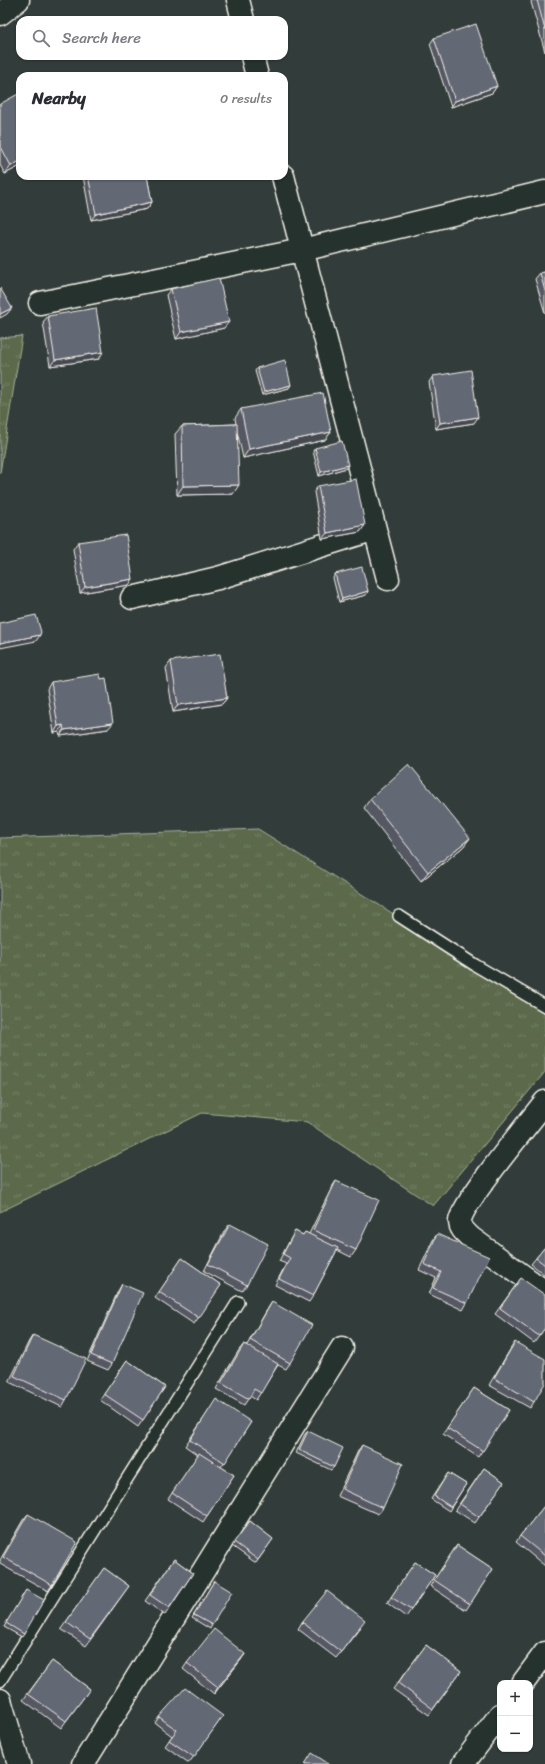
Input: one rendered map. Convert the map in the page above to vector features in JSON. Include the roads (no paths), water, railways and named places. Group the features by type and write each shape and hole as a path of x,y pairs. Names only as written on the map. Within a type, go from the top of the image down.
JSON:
{"street":[{"path":"0,14 18,0"},
{"path":"238,0 242,16"},
{"path":"253,60 256,72"},
{"path":"284,180 388,579"},
{"path":"40,303 302,250 545,192"},
{"path":"132,598 218,578 375,529"},
{"path":"545,1102 471,1200 460,1220 462,1229 471,1238 545,1292"},
{"path":"83,1764 342,1348"},
{"path":"526,1680 545,1653"},
{"path":"0,1700 19,1764"},
{"path":"463,1764 499,1716"}],"lane":[{"path":"399,916 475,965 545,1006"},
{"path":"0,1681 238,1302"}]}
